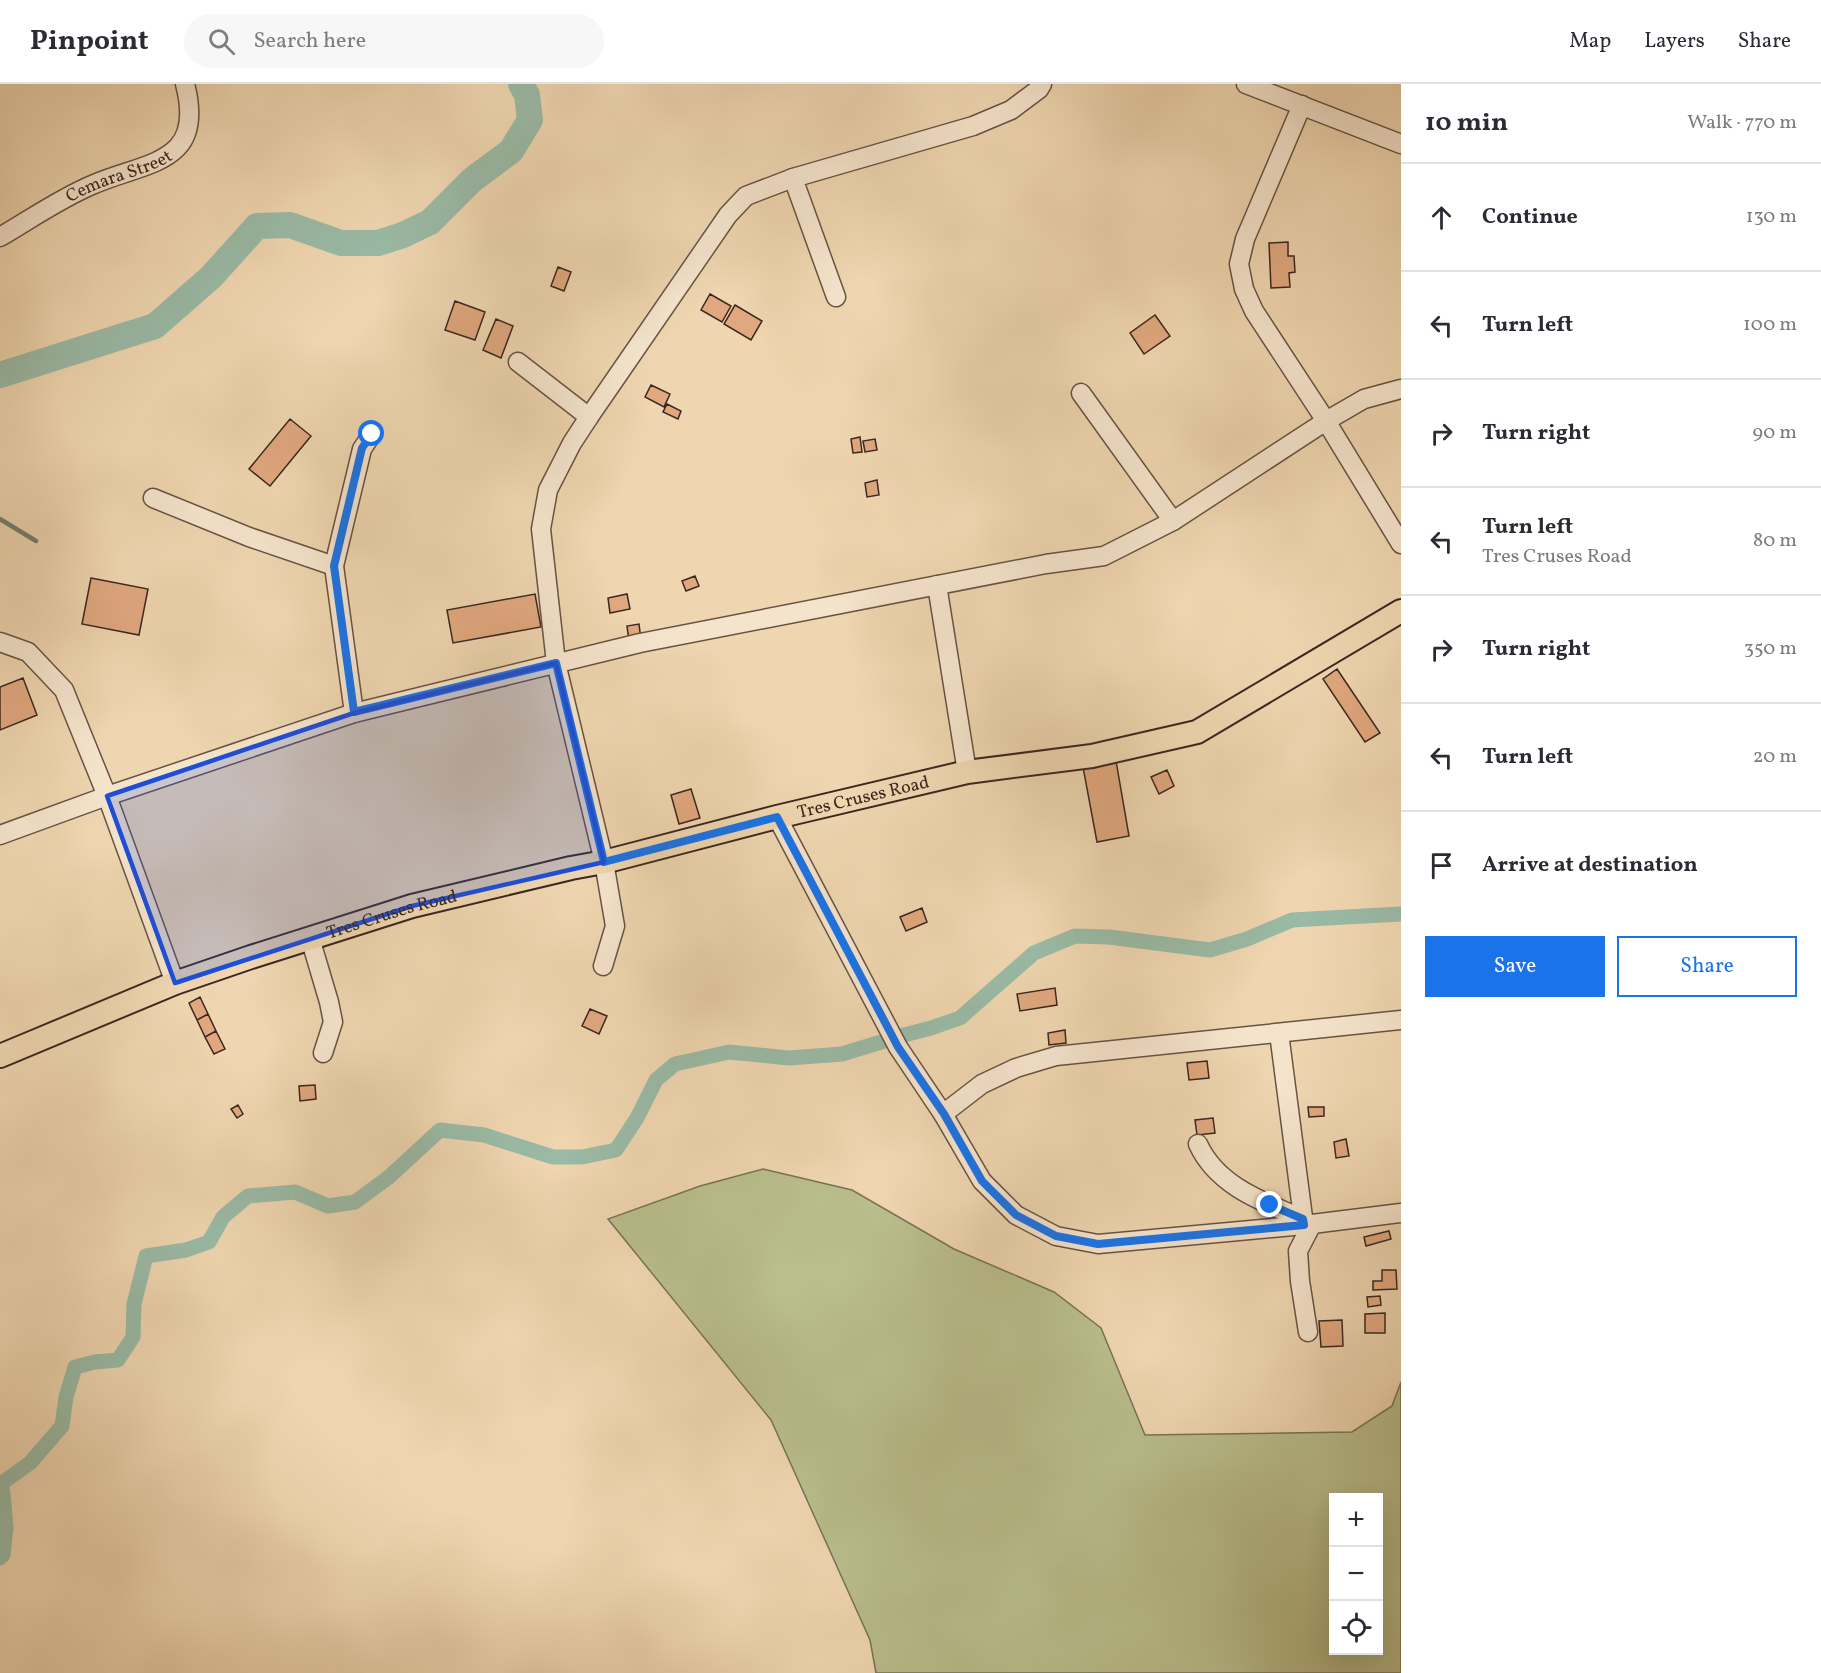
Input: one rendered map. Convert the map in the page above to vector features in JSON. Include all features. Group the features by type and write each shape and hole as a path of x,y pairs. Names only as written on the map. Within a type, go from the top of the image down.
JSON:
{"main road":[{"name":"Tres Cruses Road","path":"0,1056 175,983 412,906 604,862 777,817 967,772 1092,756 1197,732 1401,611"}],"street":[{"name":"Cemara Street","path":"0,237 92,185 156,164 176,150 187,132 190,117 185,84"},
{"path":"603,966 615,926 604,862 556,663 541,529 548,490 572,443 589,417 728,215 746,196 793,178 973,126 1011,110 1042,84"},
{"path":"1246,84 1401,144"},
{"path":"1302,105 1245,239 1239,264 1244,289 1254,311 1326,421 1401,544"},
{"path":"793,178 836,297"},
{"path":"518,362 589,417"},
{"path":"0,835 354,712 640,643 1046,564 1104,556 1173,521 1326,421 1364,399 1401,389"},
{"path":"1081,393 1173,521"},
{"path":"354,712 334,566 362,448 372,434"},
{"path":"153,498 249,537 334,566"},
{"path":"937,585 967,772"},
{"path":"0,642 28,652 64,690 107,796 175,983"},
{"path":"777,817 898,1047 944,1114 982,1181 1016,1215 1056,1236 1098,1244 1401,1213"},
{"path":"310,938 333,1022 322,1053"},
{"path":"944,1114 982,1084 1016,1068 1056,1056 1401,1020"},
{"path":"1279,1033 1306,1223 1298,1251 1308,1332"},
{"path":"1198,1144 1205,1158 1238,1188 1306,1223"}],"highlighted area":[{"path":"556,663 604,862 412,906 175,983 107,796 354,713"}],"shaded area":[{"path":"155,326 0,383 0,375"},
{"path":"763,1169 852,1190 954,1249 1054,1292 1101,1328 1145,1435 1352,1432 1392,1406 1401,1382 1401,1673 876,1673 870,1640 771,1420 608,1219 700,1186"}],"building":[{"path":"1288,242 1288,256 1294,256 1295,272 1289,273 1290,287 1271,288 1269,243"},
{"path":"558,267 571,272 564,291 551,286"},
{"path":"710,294 731,306 722,322 701,310"},
{"path":"455,301 485,312 475,340 445,330"},
{"path":"735,305 762,321 751,340 724,324"},
{"path":"1155,315 1170,336 1144,354 1130,333"},
{"path":"496,319 513,326 501,358 483,350"},
{"path":"651,385 670,394 664,407 645,397"},
{"path":"667,404 681,411 678,419 663,412"},
{"path":"290,419 311,436 270,486 249,469"},
{"path":"860,437 862,452 853,453 851,439"},
{"path":"875,439 877,450 865,452 863,441"},
{"path":"877,480 879,495 867,497 865,483"},
{"path":"695,576 699,586 686,591 682,581"},
{"path":"91,578 148,589 139,635 82,624"},
{"path":"535,594 541,627 453,643 447,610"},
{"path":"627,594 630,609 610,613 608,598"},
{"path":"639,624 641,640 629,641 627,626"},
{"path":"1337,669 1380,733 1365,742 1323,679"},
{"path":"23,678 37,715 0,730 0,687"},
{"path":"1116,761 1129,836 1097,842 1083,767"},
{"path":"1167,770 1174,786 1159,794 1151,777"},
{"path":"691,789 700,818 679,824 671,795"},
{"path":"922,908 927,922 906,931 900,917"},
{"path":"1055,988 1057,1005 1020,1011 1017,994"},
{"path":"200,997 208,1014 197,1020 189,1003"},
{"path":"590,1009 607,1016 599,1034 582,1026"},
{"path":"208,1014 216,1031 205,1037 197,1020"},
{"path":"1065,1030 1066,1043 1049,1045 1048,1033"},
{"path":"216,1031 225,1049 214,1054 205,1037"},
{"path":"1207,1061 1209,1078 1189,1080 1187,1063"},
{"path":"315,1085 316,1099 300,1101 299,1086"},
{"path":"238,1105 243,1114 237,1118 231,1109"},
{"path":"1308,1107 1324,1107 1324,1116 1309,1117"},
{"path":"1213,1118 1215,1133 1197,1135 1195,1120"},
{"path":"1346,1139 1349,1156 1336,1158 1334,1142"},
{"path":"1389,1231 1391,1239 1366,1246 1364,1237"},
{"path":"1382,1270 1396,1270 1397,1289 1373,1290 1373,1281 1382,1281"},
{"path":"1380,1296 1381,1305 1368,1307 1367,1297"},
{"path":"1385,1313 1385,1333 1365,1333 1365,1314"},
{"path":"1342,1320 1343,1346 1321,1347 1319,1321"}],"waterway":[{"path":"0,375 155,326 211,277 257,226 290,225 341,243 378,243 403,235 430,222 472,180 511,151 530,120 527,95 521,84"},
{"path":"0,519 36,541"},
{"path":"0,1558 3,1555 6,1528 2,1483 30,1463 62,1426 66,1397 75,1367 118,1360 133,1337 134,1304 146,1256 186,1250 209,1242 223,1217 248,1196 295,1192 328,1206 355,1202 389,1177 440,1130 484,1135 553,1157 582,1157 616,1150 637,1118 656,1080 675,1064 729,1052 789,1058 842,1054 931,1028 960,1018 1034,953 1075,936 1109,937 1210,950 1247,939 1292,920 1401,914"}],"route":[{"path":"372,434 362,448 334,566 354,712 556,663 604,862 777,817 898,1047 944,1114 982,1181 1016,1215 1056,1236 1098,1244 1304,1225 1303,1219 1270,1205"}]}
